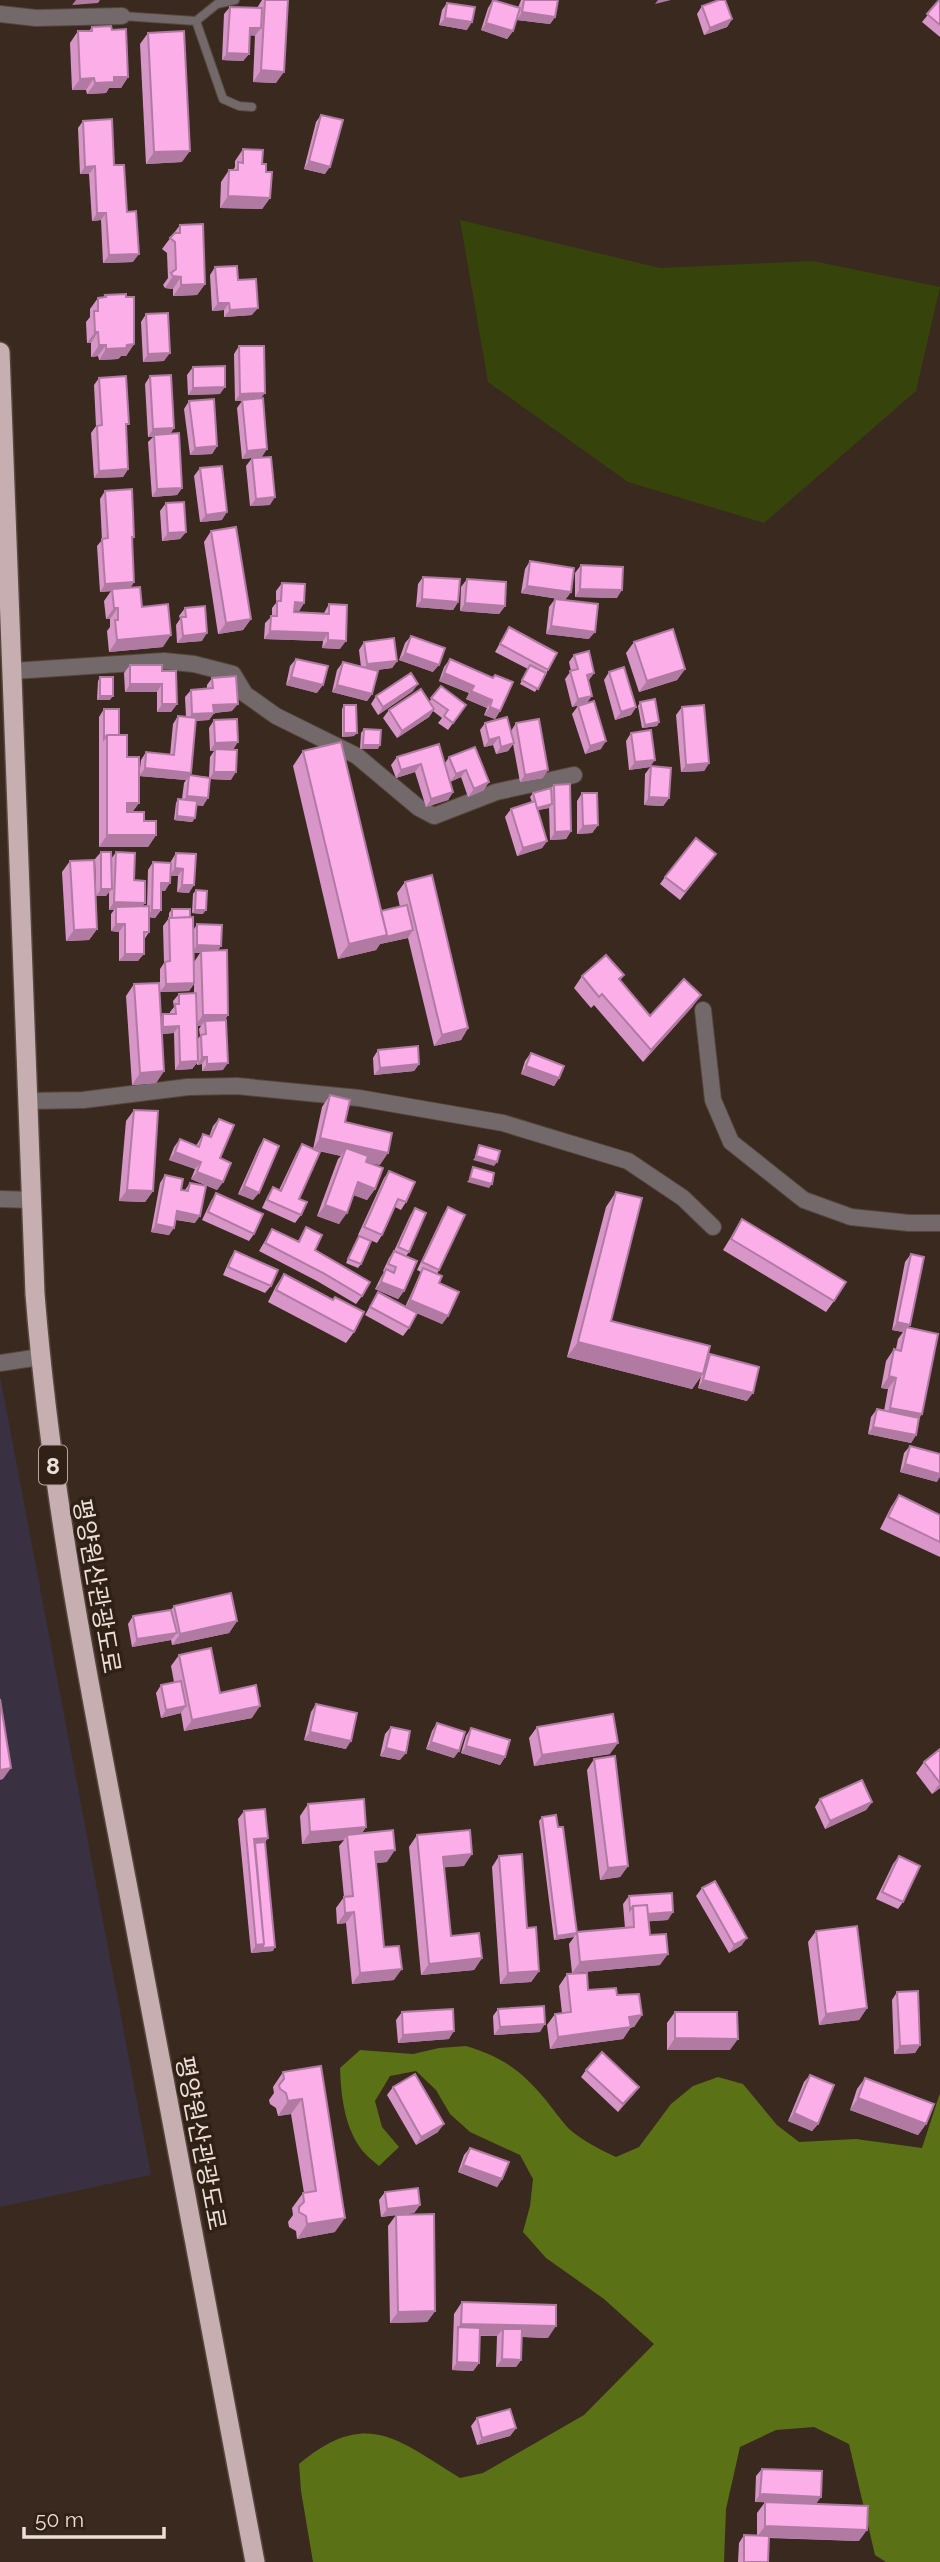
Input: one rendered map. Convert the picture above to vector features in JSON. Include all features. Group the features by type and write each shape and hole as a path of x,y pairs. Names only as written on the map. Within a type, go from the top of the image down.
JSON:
{"highway":[{"name":"평양원산관광도로","path":"0,352 40,1357 54,1477 85,1661 255,2562"}],"street":[{"path":"0,14 36,18 122,16"},
{"path":"13,671 164,661 194,664 233,674 245,694 276,716 357,756 419,808 434,817 496,792 574,775"},
{"path":"702,1010 713,1100 731,1142 804,1200 851,1217 940,1223"},
{"path":"29,1101 83,1100 188,1087 237,1086 359,1098 503,1123 628,1161 683,1198 713,1227"},
{"path":"0,1199 32,1200"},
{"path":"0,1363 40,1357"}],"lane":[{"path":"122,16 196,21 217,4 235,0"},
{"path":"196,21 223,99 239,106 252,107"}],"shaded area":[{"path":"0,1376 151,2175 0,2207"}],"green space":[{"path":"460,220 660,268 813,261 940,287 916,391 764,523 628,482 488,382"},
{"path":"466,2046 490,2055 519,2072 569,2129 616,2157 639,2147 671,2104 693,2086 718,2077 743,2084 777,2125 799,2142 856,2139 922,2148 940,2093 940,2562 886,2562 875,2555 849,2444 814,2427 776,2430 740,2447 726,2509 724,2562 313,2562 299,2464 323,2447 344,2437 381,2435 418,2451 460,2478 483,2473 584,2415 654,2344 604,2299 546,2258 523,2232 533,2179 520,2155 470,2132 450,2114 436,2090 416,2071 390,2076 375,2101 382,2127 399,2147 379,2166 359,2146 344,2109 340,2068 360,2050 413,2054"}],"building":[{"path":"265,0 288,0 284,72 261,70"},
{"path":"493,0 520,8 513,31 486,23"},
{"path":"524,0 558,0 555,17 522,12"},
{"path":"725,0 732,19 710,28 702,6"},
{"path":"940,0 940,25 927,14"},
{"path":"447,3 475,7 472,22 445,18"},
{"path":"230,7 262,8 261,28 250,28 249,54 227,53"},
{"path":"111,26 112,30 126,29 128,77 114,77 114,82 95,83 94,78 80,79 78,31"},
{"path":"184,31 190,151 154,152 148,33"},
{"path":"321,115 343,120 330,167 309,161"},
{"path":"112,119 114,165 124,165 127,212 136,211 139,254 109,255 106,213 97,213 95,166 85,167 83,121"},
{"path":"243,149 263,150 262,164 266,164 266,172 272,172 270,198 228,196 229,170 238,170 238,162 243,163"},
{"path":"203,224 205,284 181,285 181,277 171,273 176,269 175,242 170,238 175,233 180,233 180,225"},
{"path":"237,266 238,280 256,279 258,308 230,310 229,303 218,303 215,267"},
{"path":"126,294 126,297 134,297 134,344 127,345 126,348 106,349 106,345 99,345 98,332 95,332 94,311 98,311 98,298"},
{"path":"168,313 170,353 148,354 146,314"},
{"path":"239,346 264,346 265,393 240,394"},
{"path":"225,366 225,387 193,388 193,367"},
{"path":"171,375 174,428 153,429 150,376"},
{"path":"126,376 128,469 99,471 97,426 102,425 99,378"},
{"path":"263,398 267,449 247,451 242,400"},
{"path":"214,399 217,446 195,448 189,401"},
{"path":"179,433 182,488 157,489 154,435"},
{"path":"271,457 275,497 256,499 252,458"},
{"path":"222,466 227,512 206,515 200,468"},
{"path":"132,489 134,582 105,584 102,539 108,538 105,491"},
{"path":"184,502 186,532 168,533 166,503"},
{"path":"236,527 251,619 226,623 211,531"},
{"path":"530,561 574,568 571,592 527,586"},
{"path":"581,565 623,567 622,590 580,589"},
{"path":"423,577 460,579 458,602 422,599"},
{"path":"467,579 506,582 505,606 465,603"},
{"path":"282,583 305,584 304,603 295,602 294,612 329,614 329,604 347,605 346,641 328,640 328,633 270,631 271,616 277,616 277,601 281,601"},
{"path":"140,587 142,607 168,604 171,635 117,640 115,620 118,620 118,608 114,608 112,589"},
{"path":"555,599 598,604 595,632 551,626"},
{"path":"205,606 207,633 183,636 181,617 186,617 185,608"},
{"path":"509,627 557,653 548,670 500,644"},
{"path":"673,629 685,669 647,681 634,642"},
{"path":"411,636 445,648 439,665 405,653"},
{"path":"394,638 397,661 367,664 364,642"},
{"path":"589,651 594,673 587,675 592,696 578,699 570,671 578,669 574,655"},
{"path":"296,659 328,666 323,685 291,677"},
{"path":"450,659 493,678 495,675 513,682 500,711 490,707 492,700 471,691 474,686 444,673"},
{"path":"343,662 378,671 372,694 337,685"},
{"path":"130,665 162,665 162,671 176,671 177,704 162,704 162,684 130,684"},
{"path":"530,665 546,673 538,689 522,680"},
{"path":"624,667 636,707 621,712 609,672"},
{"path":"411,673 418,684 383,707 376,696"},
{"path":"236,676 238,704 213,705 214,713 192,714 191,690 213,688 212,678"},
{"path":"100,677 113,677 113,696 100,696"},
{"path":"441,686 466,705 453,723 444,716 448,710 431,698"},
{"path":"421,689 434,709 402,731 389,710"},
{"path":"655,699 659,722 645,725 640,702"},
{"path":"594,701 606,741 590,746 578,706"},
{"path":"344,705 356,705 357,733 344,733"},
{"path":"704,705 709,763 686,765 682,707"},
{"path":"104,709 119,709 119,735 107,735 104,739"},
{"path":"178,716 196,718 191,773 145,768 146,752 174,755"},
{"path":"507,717 514,743 501,747 499,737 489,740 485,723"},
{"path":"237,719 238,742 215,743 214,720"},
{"path":"539,719 548,770 525,775 516,723"},
{"path":"364,729 381,730 380,745 363,745"},
{"path":"651,730 655,760 635,762 631,733"},
{"path":"107,735 127,735 127,757 139,757 139,803 127,803 127,812 144,812 144,821 156,821 156,835 107,835"},
{"path":"341,742 387,935 349,944 303,751"},
{"path":"439,744 453,792 431,799 421,764 401,770 397,757"},
{"path":"475,747 489,782 474,789 466,770 456,774 449,757"},
{"path":"215,749 237,750 236,772 214,772"},
{"path":"651,766 671,768 669,798 649,797"},
{"path":"189,775 210,778 208,798 187,796"},
{"path":"570,784 571,831 555,832 554,785"},
{"path":"551,788 552,804 537,808 533,793"},
{"path":"582,793 597,793 598,825 583,826"},
{"path":"178,799 197,801 195,818 177,816"},
{"path":"535,801 547,841 523,848 511,809"},
{"path":"696,838 716,854 685,892 665,877"},
{"path":"101,852 111,852 112,889 101,889"},
{"path":"116,852 135,853 134,880 145,881 145,903 114,902"},
{"path":"176,853 196,854 194,885 182,885 183,869 175,868"},
{"path":"94,860 97,929 74,930 70,861"},
{"path":"153,862 171,863 170,883 161,883 161,910 152,910"},
{"path":"432,875 468,1028 442,1035 405,882"},
{"path":"196,890 207,891 206,910 195,910"},
{"path":"407,905 413,930 386,937 381,911"},
{"path":"149,906 149,932 144,932 144,954 125,954 125,924 116,924 116,907"},
{"path":"172,909 190,909 190,917 172,918"},
{"path":"193,917 194,983 166,984 165,962 170,961 169,918"},
{"path":"197,924 222,925 221,946 197,945"},
{"path":"227,950 228,1015 203,1015 201,951"},
{"path":"606,955 624,975 619,979 650,1016 684,979 701,995 651,1050 602,994 599,997 582,976"},
{"path":"159,983 164,1071 140,1073 134,984"},
{"path":"196,993 198,1061 180,1062 179,1026 163,1027 163,1014 176,1014 175,1004 179,1004 179,994"},
{"path":"226,1020 228,1063 207,1064 207,1057 202,1057 201,1035 206,1034 205,1021"},
{"path":"418,1046 419,1064 380,1068 378,1050"},
{"path":"531,1053 564,1066 559,1078 526,1066"},
{"path":"330,1095 350,1100 345,1122 392,1133 388,1153 320,1138"},
{"path":"134,1110 158,1111 153,1191 127,1190"},
{"path":"219,1119 234,1125 220,1158 231,1163 223,1182 197,1172 201,1162 175,1152 180,1139 199,1147 203,1134 211,1137"},
{"path":"264,1139 279,1146 259,1193 244,1186"},
{"path":"302,1144 320,1152 299,1199 307,1202 301,1215 267,1200 273,1187 281,1191"},
{"path":"479,1145 500,1151 497,1162 476,1156"},
{"path":"346,1148 368,1156 366,1162 383,1168 375,1189 358,1182 347,1213 325,1205"},
{"path":"473,1167 494,1173 492,1184 470,1178"},
{"path":"389,1171 415,1182 406,1202 398,1199 382,1235 364,1227"},
{"path":"165,1175 183,1179 181,1190 188,1191 190,1183 206,1186 200,1216 177,1211 174,1228 156,1224"},
{"path":"616,1192 642,1198 611,1321 710,1346 703,1374 578,1342"},
{"path":"216,1193 263,1214 254,1234 208,1212"},
{"path":"448,1207 465,1215 439,1270 422,1262"},
{"path":"415,1208 426,1213 409,1252 398,1247"},
{"path":"742,1219 846,1282 834,1301 731,1239"},
{"path":"306,1227 322,1235 315,1250 370,1282 362,1296 265,1243 272,1229 299,1242"},
{"path":"359,1236 371,1241 361,1264 348,1259"},
{"path":"235,1251 278,1270 271,1286 228,1267"},
{"path":"394,1251 417,1261 404,1291 381,1282 386,1269 394,1273 396,1267 388,1264"},
{"path":"911,1254 924,1257 910,1325 897,1322"},
{"path":"423,1268 442,1276 439,1283 459,1292 448,1316 410,1300"},
{"path":"284,1274 333,1300 335,1297 364,1312 354,1332 276,1290"},
{"path":"378,1292 417,1313 409,1328 370,1307"},
{"path":"906,1327 938,1334 922,1414 890,1408 896,1378 889,1376 894,1349 901,1351"},
{"path":"710,1354 759,1367 753,1393 703,1380"},
{"path":"877,1409 919,1418 916,1435 873,1427"},
{"path":"910,1446 940,1454 940,1474 905,1464"},
{"path":"899,1495 940,1515 940,1542 888,1517"},
{"path":"231,1593 237,1621 180,1634 174,1606"},
{"path":"171,1610 177,1633 137,1639 133,1616"},
{"path":"211,1648 220,1693 256,1685 260,1706 192,1720 179,1655"},
{"path":"181,1681 186,1706 166,1710 161,1685"},
{"path":"0,1699 11,1768 0,1770"},
{"path":"316,1704 357,1713 351,1741 310,1732"},
{"path":"613,1714 618,1743 542,1755 537,1727"},
{"path":"437,1723 465,1732 459,1751 431,1742"},
{"path":"391,1727 410,1731 406,1753 386,1748"},
{"path":"471,1728 510,1740 505,1757 466,1746"},
{"path":"940,1749 940,1783 924,1762"},
{"path":"615,1756 628,1866 608,1868 594,1759"},
{"path":"862,1780 872,1802 830,1821 820,1799"},
{"path":"364,1799 366,1827 310,1832 308,1804"},
{"path":"265,1809 268,1838 254,1839 264,1944 256,1945 244,1811"},
{"path":"556,1815 558,1827 563,1827 577,1933 557,1936 542,1817"},
{"path":"393,1830 395,1850 375,1852 384,1947 399,1946 402,1969 360,1973 354,1912 345,1913 344,1897 353,1896 347,1835"},
{"path":"470,1830 472,1854 443,1857 451,1936 479,1933 482,1958 429,1964 417,1835"},
{"path":"265,1842 275,1947 262,1948 264,1944 255,1843"},
{"path":"522,1854 527,1928 536,1927 539,1971 508,1973 499,1856"},
{"path":"899,1856 920,1866 903,1902 882,1892"},
{"path":"715,1881 747,1938 734,1945 702,1888"},
{"path":"672,1893 673,1912 648,1914 647,1905 633,1906 630,1910 629,1896"},
{"path":"647,1905 650,1935 666,1934 668,1954 580,1962 577,1932 634,1927 633,1906"},
{"path":"857,1926 867,2008 826,2014 816,1931"},
{"path":"587,1973 588,1990 616,1988 617,1995 639,1994 642,2015 629,2017 631,2027 558,2037 555,2014 571,2012 567,1974"},
{"path":"918,1991 920,2045 900,2046 897,1992"},
{"path":"544,2006 545,2024 500,2027 498,2009"},
{"path":"453,2009 454,2031 403,2035 402,2012"},
{"path":"675,2012 737,2012 738,2039 675,2038"},
{"path":"602,2052 639,2087 623,2104 586,2070"},
{"path":"321,2066 345,2218 307,2224 306,2216 299,2212 299,2207 304,2202 303,2193 316,2191 302,2099 288,2101 286,2093 279,2085 284,2079 283,2072"},
{"path":"415,2074 444,2124 421,2137 393,2087"},
{"path":"810,2075 834,2085 818,2124 794,2113"},
{"path":"865,2078 934,2104 926,2124 858,2098"},
{"path":"470,2148 509,2162 502,2179 463,2165"},
{"path":"418,2188 420,2205 387,2209 385,2192"},
{"path":"434,2214 435,2311 398,2312 396,2215"},
{"path":"462,2302 556,2305 556,2326 461,2324"},
{"path":"458,2327 480,2328 479,2363 457,2362"},
{"path":"503,2329 522,2329 521,2360 502,2359"},
{"path":"510,2409 516,2428 482,2438 477,2418"},
{"path":"762,2469 822,2471 821,2497 760,2494"},
{"path":"765,2502 868,2506 867,2530 765,2526"},
{"path":"744,2535 769,2536 768,2562 744,2562"}]}
